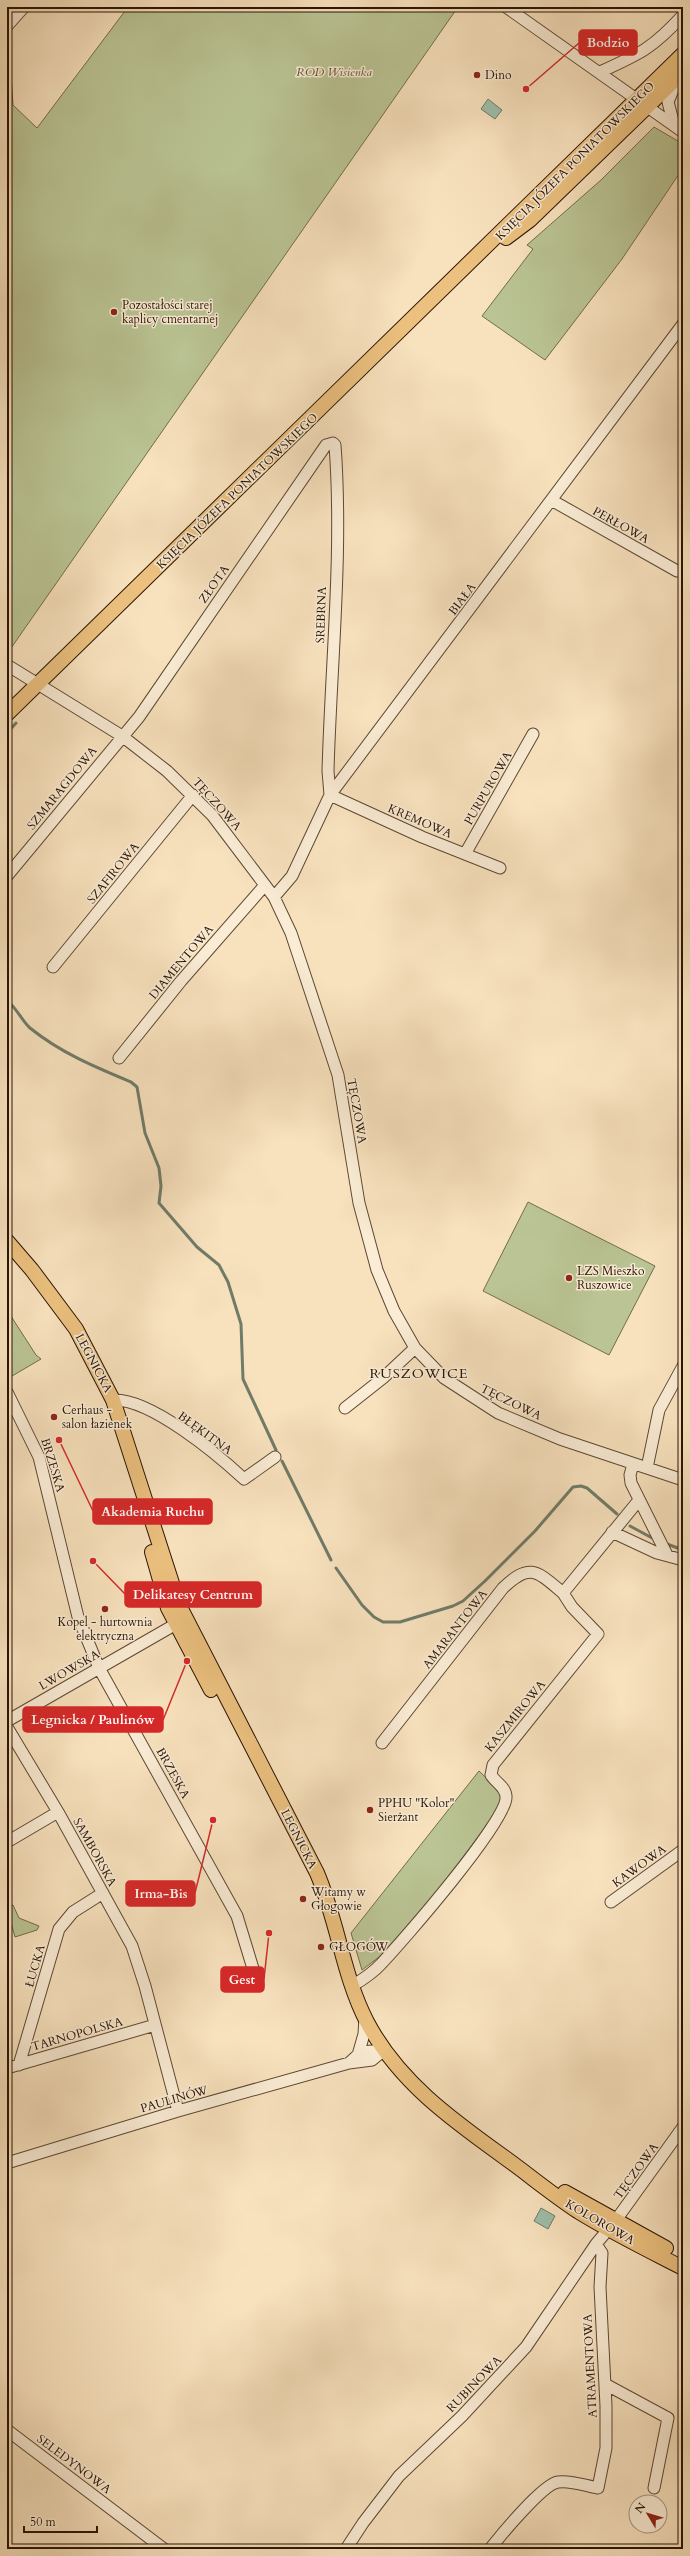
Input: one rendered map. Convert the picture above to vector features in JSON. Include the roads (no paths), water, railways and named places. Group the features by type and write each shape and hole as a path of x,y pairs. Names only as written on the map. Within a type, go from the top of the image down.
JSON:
{"main road":[{"name":"KSIĘCIA JÓZEFA PONIATOWSKIEGO","path":"7,714 467,267 642,102 683,54"},
{"name":"KSIĘCIA JÓZEFA PONIATOWSKIEGO","path":"642,102 681,74"},
{"name":"LEGNICKA","path":"7,1241 32,1270 76,1329 113,1400 125,1430 146,1504 149,1538 157,1574 180,1621 303,1843 323,1886 352,1986 365,2018 384,2050"},
{"name":"KOLOROWA","path":"384,2050 402,2073 427,2098 567,2203 683,2258"},
{"name":"KOLOROWA","path":"612,2224 683,2268"}],"street":[{"path":"7,26 24,7"},
{"path":"506,7 678,128"},
{"path":"600,72 649,49 661,39 683,15"},
{"path":"678,128 668,102 681,74"},
{"name":"BIAŁA","path":"274,897 292,876 330,795 553,501 683,324"},
{"name":"SREBRNA","path":"326,446 333,443 335,445 337,466 337,536 328,770 330,795"},
{"name":"ZŁOTA","path":"122,736 139,716 326,446"},
{"name":"PERŁOWA","path":"553,501 678,571"},
{"name":"TĘCZOWA","path":"7,665 122,736 167,771 193,795 231,838 274,897 291,933 338,1075 359,1203 377,1270 394,1311 415,1348 444,1378 487,1407 560,1439 683,1480"},
{"name":"PURPUROWA","path":"465,854 533,734"},
{"name":"SZMARAGDOWA","path":"7,876 122,736"},
{"name":"SZAFIROWA","path":"54,967 193,795"},
{"name":"KREMOWA","path":"330,795 500,868"},
{"name":"DIAMENTOWA","path":"119,1058 181,981 265,885"},
{"path":"345,1408 383,1378 415,1348"},
{"path":"647,1468 659,1410 683,1366"},
{"name":"BRZESKA","path":"7,1392 38,1456 78,1617 99,1668 237,1916 258,1985"},
{"name":"BŁĘKITNA","path":"113,1400 134,1402 176,1426 220,1458 244,1479 275,1458"},
{"path":"633,1464 630,1475 631,1483 668,1555"},
{"path":"563,1593 639,1500"},
{"path":"612,1532 657,1553 683,1560"},
{"name":"AMARANTOWA","path":"382,1743 503,1588 515,1577 522,1572 535,1572 563,1593"},
{"name":"KASZMIROWA","path":"352,1986 380,1965 477,1849 502,1812 506,1796 504,1789 491,1775 492,1765 598,1634 572,1607 563,1593"},
{"name":"LWOWSKA","path":"7,1721 180,1621"},
{"name":"SAMBORSKA","path":"7,1728 58,1812 135,1954 178,2111"},
{"path":"7,1842 58,1812"},
{"name":"KAWOWA","path":"611,1902 683,1850"},
{"name":"ŁUCKA","path":"19,2065 59,1929 73,1912 103,1893"},
{"path":"358,2055 364,2034 365,2018"},
{"name":"TARNOPOLSKA","path":"7,2068 154,2025"},
{"name":"PAULINÓW","path":"349,2063 358,2055 368,2050 384,2050"},
{"name":"PAULINÓW","path":"7,2163 178,2111 349,2063 372,2060 384,2050"},
{"name":"TĘCZOWA","path":"612,2224 683,2127"},
{"name":"RUBINOWA","path":"346,2549 363,2523 399,2476 462,2416 526,2347 596,2244 612,2224"},
{"name":"ATRAMENTOWA","path":"490,2549 515,2519 556,2482 566,2482 598,2488 606,2448 605,2384 600,2287 602,2253 596,2244"},
{"path":"605,2384 668,2418 654,2488"},
{"name":"SELEDYNOWA","path":"7,2430 164,2549"}],"waterway":[{"path":"7,733 16,723"},
{"path":"7,1000 27,1025 42,1037 79,1059 131,1082 137,1087 145,1133 159,1168 161,1186 159,1203 197,1247 219,1265 228,1282 241,1324 243,1379 276,1450"},
{"path":"282,1461 331,1560"},
{"path":"336,1568 362,1605 374,1617 383,1622 400,1622 453,1606 463,1601 535,1531 573,1487 581,1486 587,1488 617,1514"},
{"path":"630,1526 654,1539"},
{"path":"667,1544 683,1550"}],"place":[{"name":"Dino","path":"477,75"},
{"name":"Bodzio","path":"526,89"},
{"name":"Pozostałości starej kaplicy cmentarnej","path":"114,312"},
{"name":"LZS Mieszko Ruszowice","path":"569,1278"},
{"name":"Cerhaus - salon łazienek","path":"54,1417"},
{"name":"Akademia Ruchu","path":"59,1440"},
{"name":"Delikatesy Centrum","path":"93,1561"},
{"name":"Kopel - hurtownia elektryczna","path":"105,1609"},
{"name":"Legnicka / Paulinów","path":"187,1661"},
{"name":"PPHU \"Kolor\" Sierżant","path":"370,1810"},
{"name":"Irma-Bis","path":"213,1820"},
{"name":"Witamy w Głogowie","path":"303,1899"},
{"name":"Gest","path":"269,1933"},
{"name":"GŁOGÓW","path":"321,1947"}],"district":[{"name":"RUSZOWICE","path":"419,1373"}],"park label":[{"name":"ROD Wisienka","path":"334,72"}]}
